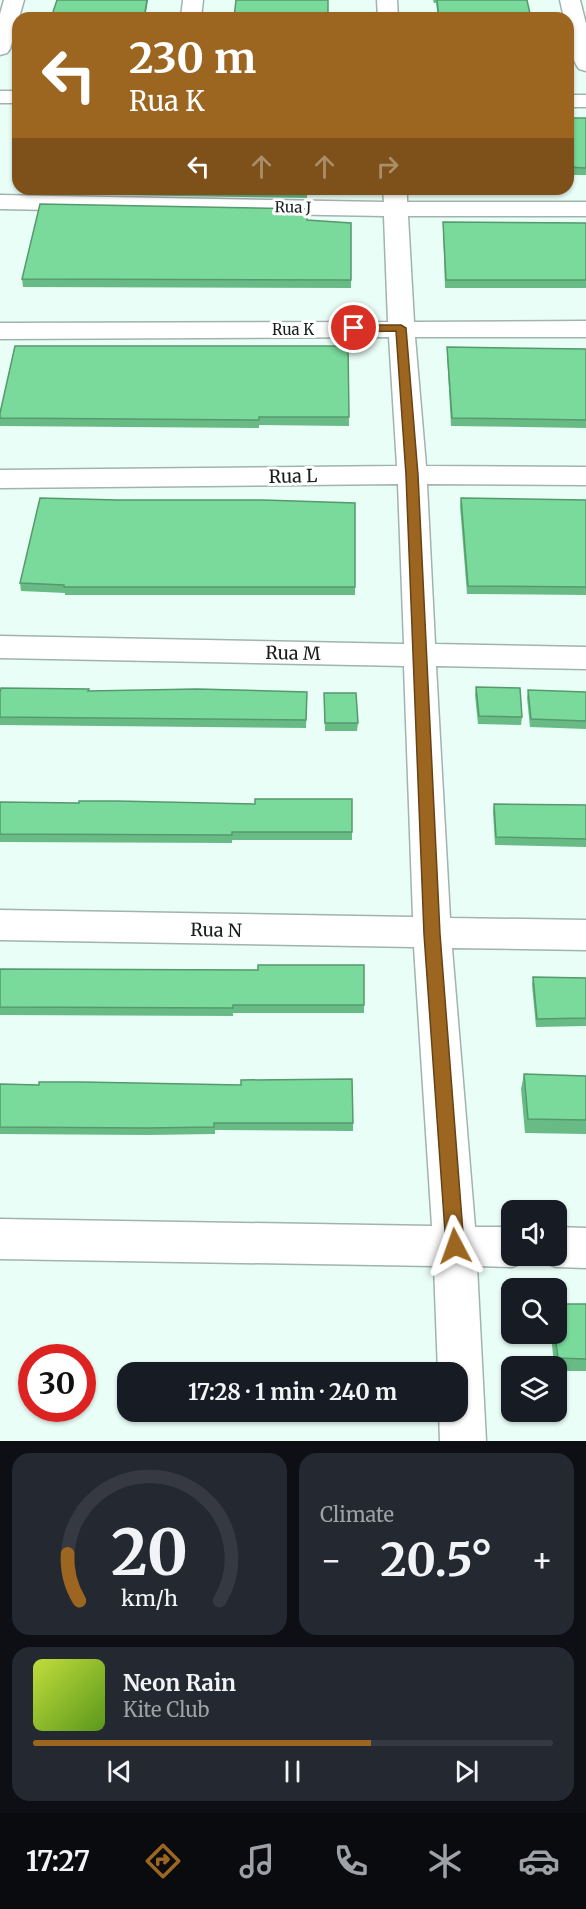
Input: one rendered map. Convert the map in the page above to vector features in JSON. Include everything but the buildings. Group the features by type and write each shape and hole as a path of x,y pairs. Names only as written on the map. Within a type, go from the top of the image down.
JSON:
{"street":[{"path":"0,49 14,0"},
{"path":"574,16 586,65"},
{"path":"395,199 401,328 412,475 432,934 455,1246 463,1441"},
{"name":"Rua J","path":"0,201 395,199 586,209"},
{"name":"Rua K","path":"0,331 586,329"},
{"name":"Rua L","path":"0,479 412,475 586,476"},
{"name":"Rua M","path":"0,647 586,658"},
{"name":"Rua N","path":"0,925 586,935"},
{"path":"0,1239 501,1247"},
{"path":"567,1247 586,1248"}],"route":[{"path":"354,328 401,328 412,475 432,934 455,1246"}]}
